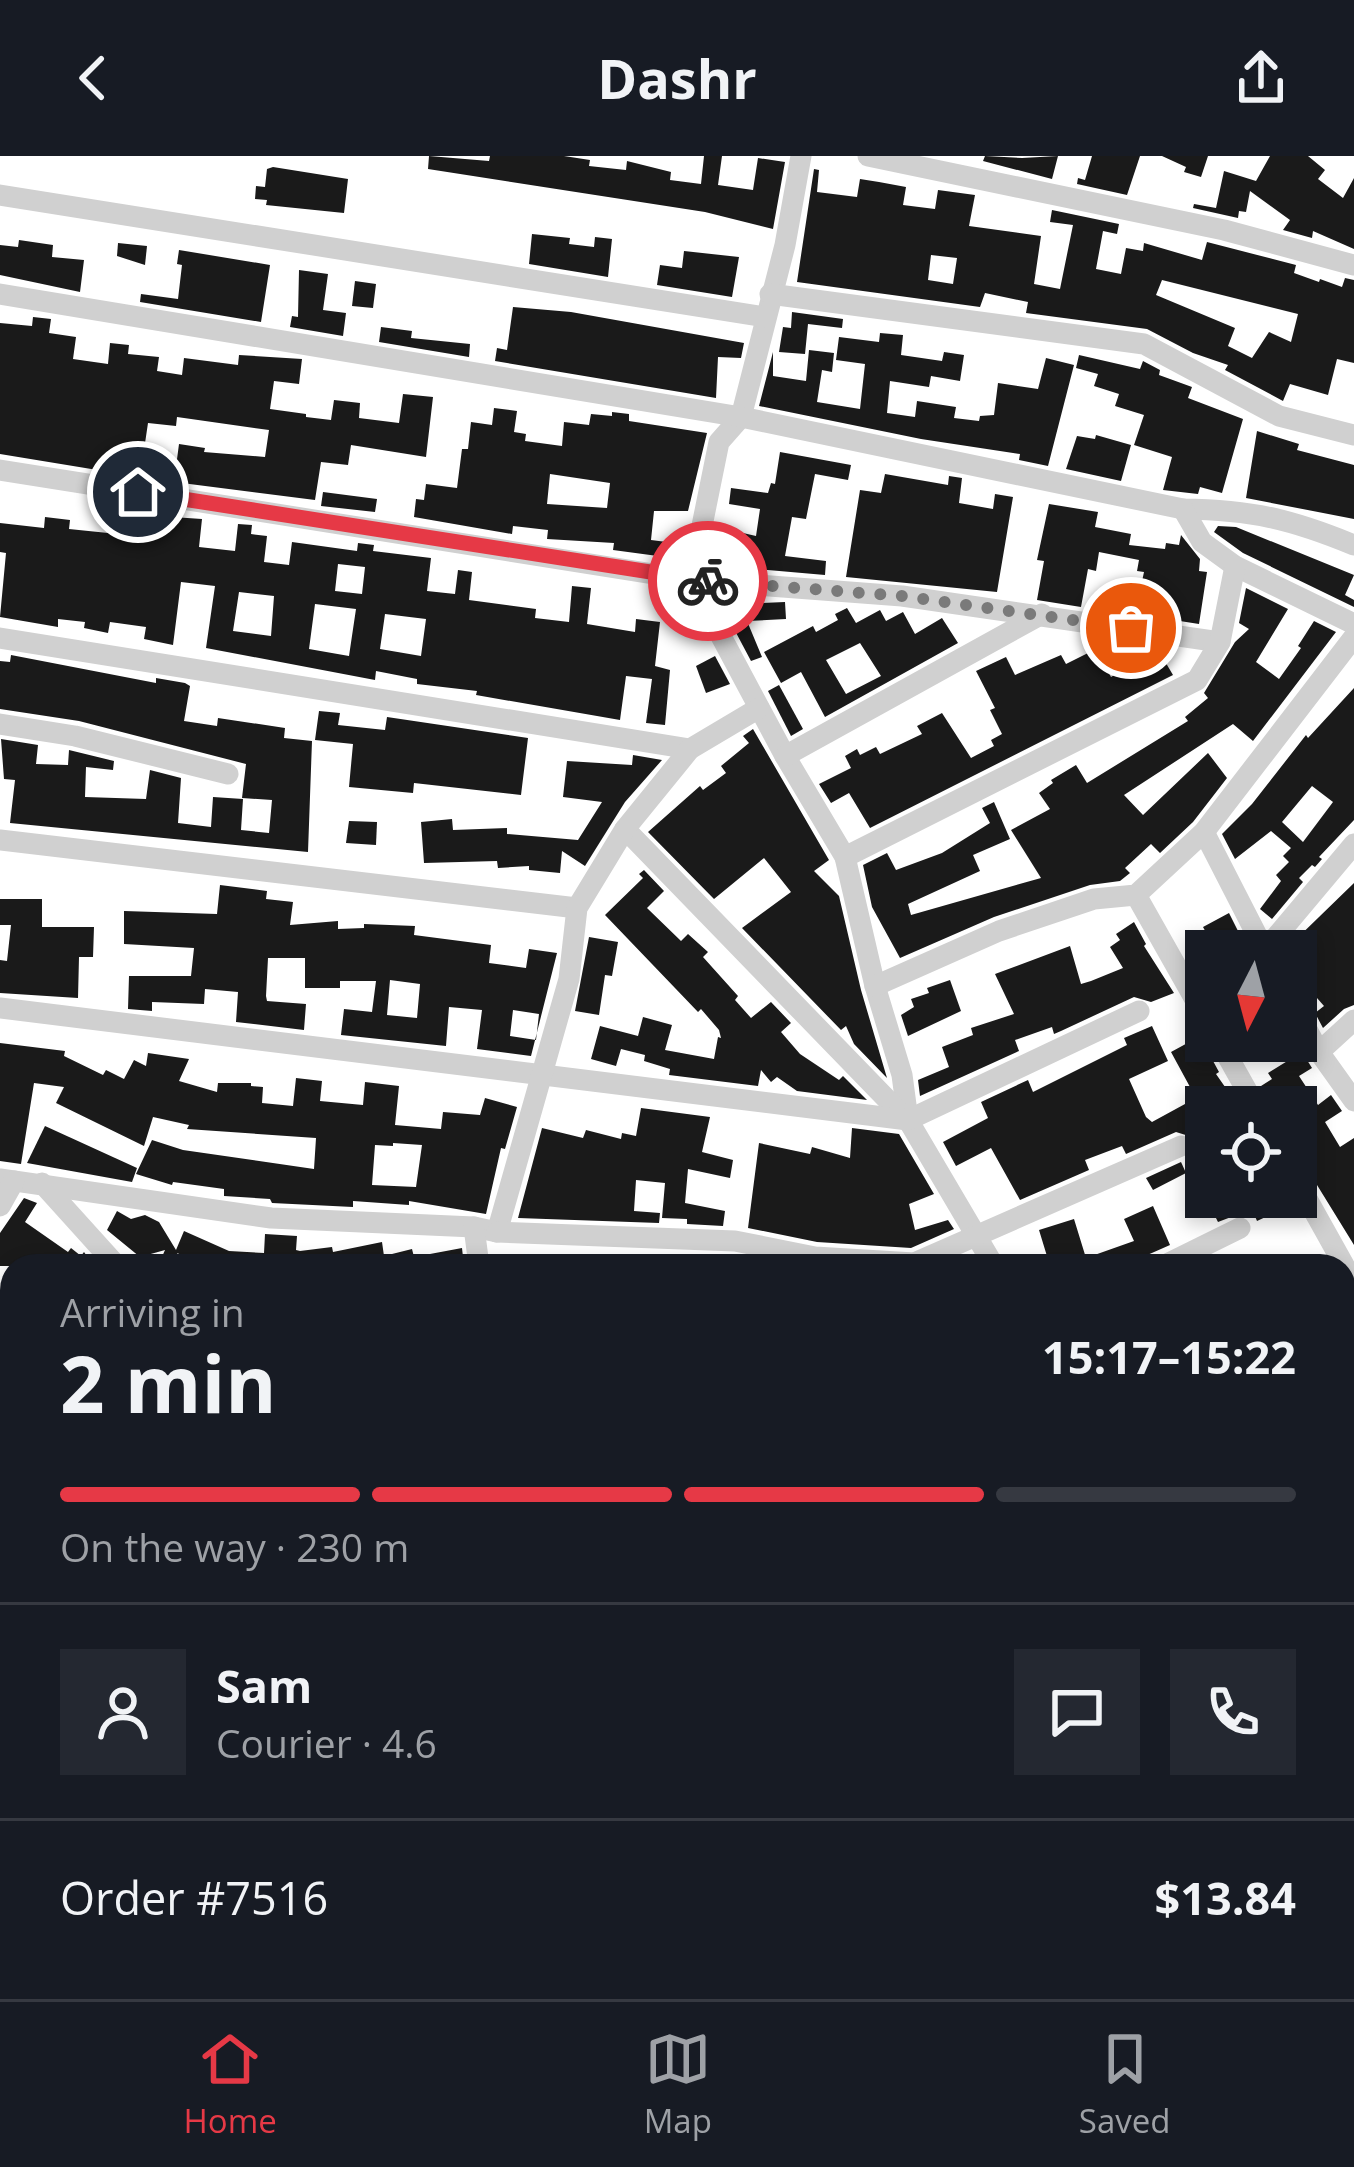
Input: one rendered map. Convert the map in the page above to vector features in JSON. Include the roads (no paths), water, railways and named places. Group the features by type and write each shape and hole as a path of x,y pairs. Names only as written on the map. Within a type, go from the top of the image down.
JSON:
{"street":[{"path":"802,156 741,417 719,442 691,580 784,755 845,857 875,986 902,1075 908,1120"},
{"path":"868,156 1224,230 1354,265"},
{"path":"0,195 765,317"},
{"path":"0,294 741,417 1184,509 1244,510 1302,523 1354,545"},
{"path":"770,294 1144,344 1279,416 1354,435"},
{"path":"0,470 691,580 902,596 1220,642"},
{"path":"1184,509 1202,542 1235,566 1354,624"},
{"path":"845,857 1197,680 1220,642 1235,566"},
{"path":"784,755 1043,614"},
{"path":"875,986 999,931 1094,899 1136,895 1204,832 1354,637"},
{"path":"0,638 690,748"},
{"path":"497,1232 569,979 578,908 626,829 690,748 759,708"},
{"path":"0,724 75,736 228,774"},
{"path":"626,829 908,1120 986,1254"},
{"path":"1204,832 1254,930"},
{"path":"0,840 578,908"},
{"path":"1282,930 1354,844"},
{"path":"1136,895 1185,981"},
{"path":"0,1009 908,1120 1139,1010"},
{"path":"1319,1052 1354,1020"},
{"path":"1317,1048 1354,1101"},
{"path":"933,1254 1181,1146"},
{"path":"0,1206 7,1180 271,1218 735,1241 784,1254"},
{"path":"42,1184 106,1254"},
{"path":"1317,1217 1338,1254"},
{"path":"474,1227 477,1254"},
{"path":"1187,1254 1240,1228"}]}
